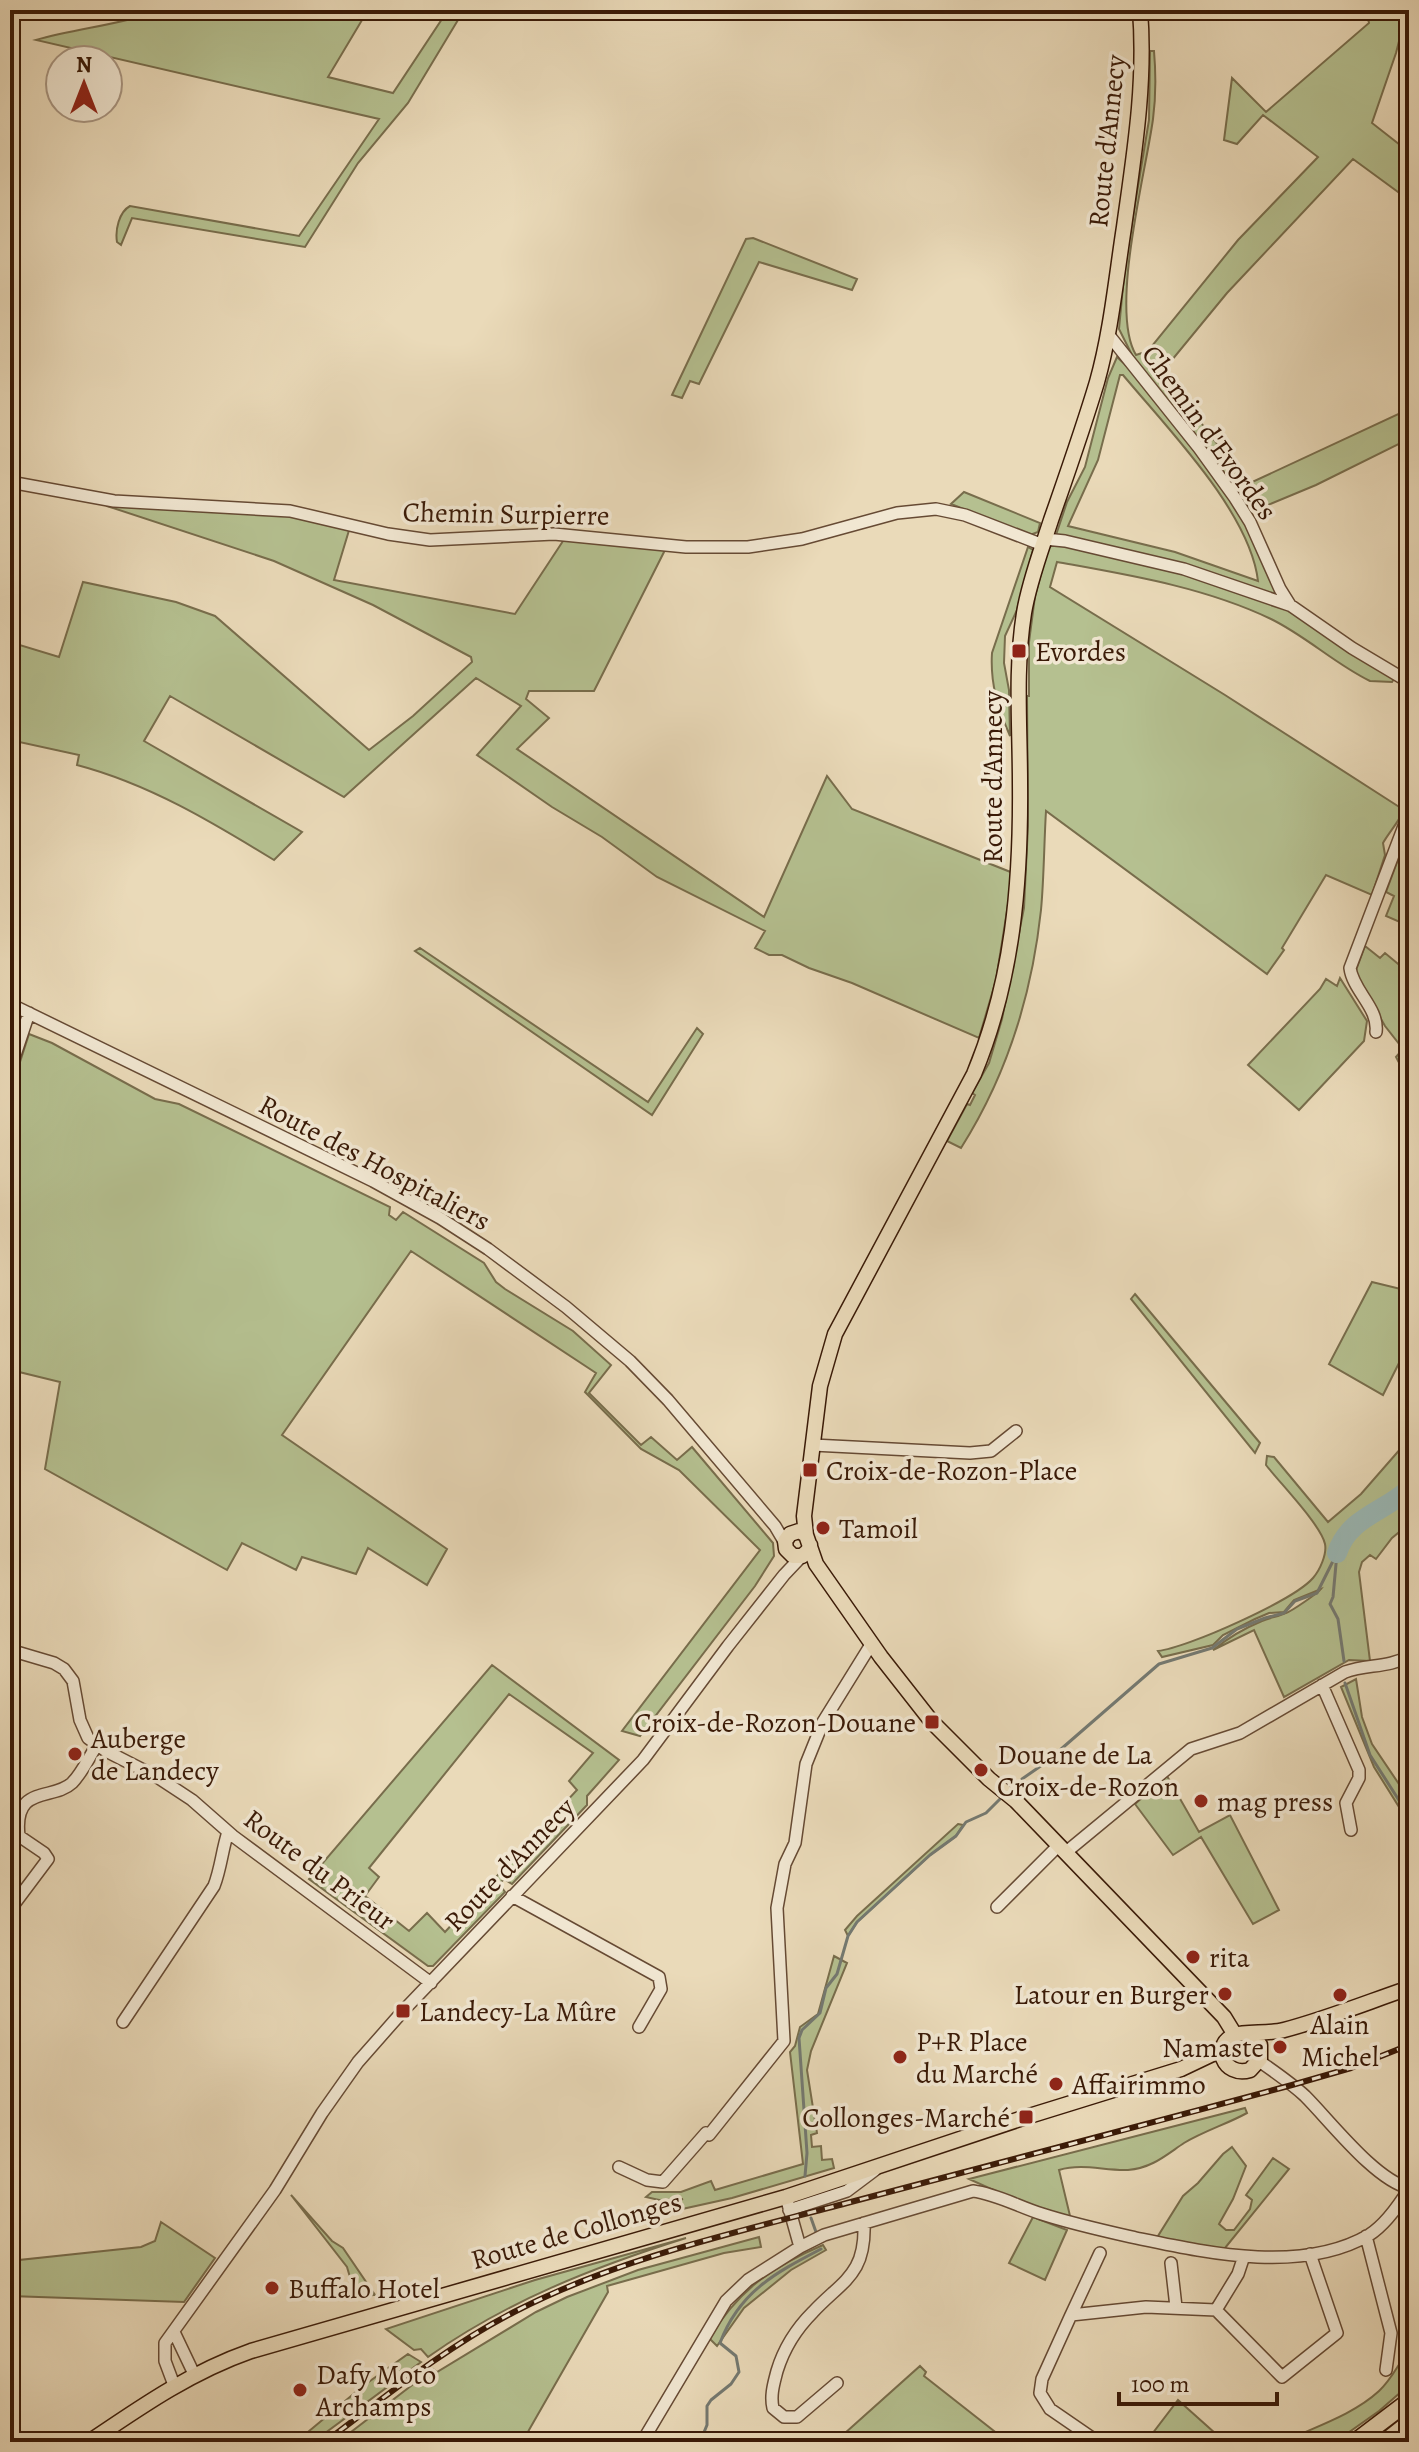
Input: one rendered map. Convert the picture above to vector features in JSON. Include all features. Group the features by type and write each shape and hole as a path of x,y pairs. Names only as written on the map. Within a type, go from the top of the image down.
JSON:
{"highway":[{"path":"1355,2442 1409,2401"},
{"path":"1385,2442 1409,2423"}],"main road":[{"name":"Route d'Annecy","path":"797,1544 804,1516 820,1386 835,1334 974,1074 995,1016 1018,892 1021,835 1019,651 1025,609 1098,379 1108,334 1139,112 1142,56 1140,10"},
{"path":"797,1544 816,1564 919,1707 989,1779 1016,1801 1260,2054"},
{"path":"1282,2031 1260,2054 1253,2069 1235,2071 1223,2059 1227,2041 1242,2035 1282,2031 1409,1988"},
{"path":"880,2166 1181,2069 1223,2049"},
{"path":"1181,2069 1228,2067"},
{"name":"Route de Collonges","path":"89,2442 194,2374 270,2345 788,2203 817,2187 880,2166"}],"street":[{"name":"Chemin d'Evordes","path":"1108,334 1235,498 1290,605"},
{"name":"Chemin Surpierre","path":"10,482 114,501 290,511 388,534 430,540 554,534 686,547 748,547 802,539 897,513 936,509 965,515 1044,542"},
{"name":"Chemin d'Evordes","path":"1044,542 1065,541 1184,569 1290,605 1352,648 1409,682"},
{"path":"1376,1032 1376,1020 1354,982 1350,968 1409,813"},
{"name":"Route des Hospitaliers","path":"10,1004 373,1181 488,1249 566,1307 630,1361 668,1400 775,1526 797,1544"},
{"path":"10,1070 29,1013"},
{"path":"813,1445 979,1453 995,1448 1016,1431"},
{"name":"Route d'Annecy","path":"174,2332 275,2190 322,2113 358,2062 643,1760 784,1575 797,1544"},
{"path":"619,2167 647,2180 663,2182 706,2133 709,2135 784,2041 777,1908 785,1864 795,1843 806,1764 823,1722 872,1643"},
{"path":"10,1650 64,1669 73,1681 84,1734 97,1745 71,1784 32,1797 24,1806 17,1824 19,1836 48,1859 15,1903"},
{"path":"997,1907 1062,1849 1191,1749 1240,1733 1352,1670 1392,1665 1409,1656"},
{"path":"1322,1685 1359,1770 1359,1778 1346,1803 1351,1830"},
{"name":"Route du Prieur","path":"97,1745 192,1800 228,1832 431,1983"},
{"path":"123,2022 214,1886 228,1832"},
{"path":"512,1896 659,1977 661,1989 639,2027"},
{"path":"642,2442 726,2301 748,2280 824,2235 973,2191 985,2192 1040,2214 1083,2226 1190,2249 1244,2256 1310,2254 1366,2236 1382,2223 1409,2189 1394,2183 1377,2169 1260,2054"},
{"path":"800,2247 788,2203 847,2191 880,2166"},
{"path":"837,2383 797,2417 784,2417 773,2408 772,2390 784,2351 814,2310 853,2274 863,2246 864,2223"},
{"path":"1366,2236 1391,2333 1386,2370"},
{"path":"1098,2442 1050,2409 1040,2393 1042,2379 1100,2253"},
{"path":"1071,2315 1146,2307 1216,2310 1282,2377 1337,2333 1310,2254"},
{"path":"1216,2310 1238,2274 1244,2256"},
{"path":"1171,2263 1176,2307"},
{"path":"174,2385 164,2349 174,2332 194,2374"}],"green space":[{"path":"162,10 368,10 328,77 393,93 448,10 464,10 408,103 358,163 305,247 132,218 121,245 117,242 117,227 123,212 130,206 299,236 379,119 124,60 124,44 53,44 36,40"},
{"path":"1366,10 1407,10 1372,123 1409,152 1409,200 1353,159 1227,293 1162,372 1248,484 1409,409 1409,439 1316,485 1251,512 1214,458 1134,359 1119,329 1125,265 1149,120 1150,51 1154,51 1155,60 1154,110 1132,240 1126,307 1129,334 1136,355 1148,351 1238,240 1318,157 1263,115 1237,144 1224,140 1232,78 1266,112 1369,23"},
{"path":"753,238 857,279 852,290 759,262 699,384 690,381 682,398 672,395 746,239"},
{"path":"1117,357 1131,370 1215,475 1249,529 1278,597 1056,535 1067,502 1085,467 1108,378","holes":["1120,375 1183,445 1223,499 1252,555 1258,581 1175,552 1068,526 1098,460"]},
{"path":"964,492 1040,523 1038,532 1030,535 951,504"},
{"path":"108,503 292,515 350,527 334,580 515,614 565,538 666,548 594,691 529,691 526,699 549,718 517,749 764,917 827,776 852,809 1013,873 996,980 979,1038 852,983 782,955 769,955 755,948 765,931 657,877 477,755 521,706 476,678 344,797 170,696 144,741 302,832 274,860 155,793 77,765 79,755 10,740 10,642 59,657 83,582 176,602 215,616 369,750 413,716 472,662 471,657 373,605 274,561 107,506"},
{"path":"1055,544 1164,567 1284,608 1394,679 1392,682 1370,681 1284,626 1219,598 1166,583 1057,562 1050,587 1404,810 1383,843 1385,855 1372,895 1326,875 1267,974 1046,811 1041,910 1024,1003 1004,1064 961,1148 947,1141 967,1104 970,1105 975,1095 972,1093 989,1063 1002,1019 1024,908 1028,826 1029,642 1035,596 1048,548"},
{"path":"1028,547 1033,550 1017,610 1005,636 1010,736 996,696 992,653"},
{"path":"1409,830 1409,926 1386,916 1394,896 1386,892"},
{"path":"1365,946 1380,958 1385,953 1409,973 1409,1082 1396,1057 1403,1049 1385,1026 1355,973"},
{"path":"420,948 648,1102 697,1028 703,1034 652,1115 415,951"},
{"path":"1340,978 1367,1021 1364,1041 1299,1110 1248,1065 1326,979 1337,986"},
{"path":"29,1034 52,1043 155,1099 179,1104 390,1207 389,1215 396,1220 403,1212 484,1263 496,1282 573,1331 611,1365 589,1393 641,1445 651,1437 677,1460 692,1447 773,1543 774,1556 755,1586 640,1736 622,1731 760,1550 679,1470 641,1449 585,1392 596,1373 411,1251 282,1435 447,1549 427,1585 368,1548 356,1574 302,1557 296,1570 242,1543 227,1570 45,1469 60,1382 19,1372 10,1398 10,1093"},
{"path":"1372,1282 1409,1291 1409,1343 1383,1395 1329,1364"},
{"path":"1135,1294 1260,1443 1255,1453 1131,1299"},
{"path":"1409,1439 1409,1524 1392,1538 1376,1559 1370,1555 1362,1562 1359,1572 1370,1661 1349,1660 1284,1697 1254,1630 1213,1650 1249,1627 1289,1612 1321,1589 1294,1600 1284,1612 1269,1613 1223,1635 1213,1645 1162,1657 1158,1651 1215,1632 1285,1598 1313,1578 1320,1566 1325,1548 1322,1536 1266,1465 1267,1456 1274,1457 1328,1522 1361,1494"},
{"path":"492,1665 619,1760 587,1796 587,1805 512,1884 504,1879 499,1884 505,1892 433,1966 428,1966 309,1879","holes":["509,1694 593,1753 569,1781 577,1790 445,1932 427,1913 409,1931 365,1896 379,1877 369,1868"]},
{"path":"1356,1679 1362,1717 1372,1744 1409,1799 1409,1823 1374,1767 1341,1687"},
{"path":"1167,1776 1199,1832 1230,1815 1279,1910 1253,1924 1201,1837 1173,1855 1135,1804"},
{"path":"958,1824 963,1825 956,1836 930,1855 857,1922 848,1936 845,1930 857,1916"},
{"path":"834,1956 847,1963 811,2051 807,2070 817,2133 811,2135 812,2147 821,2146 822,2160 832,2159 834,2168 732,2198 655,2215 654,2209 683,2199 646,2197 652,2192 681,2192 711,2181 715,2190 803,2164 790,2052 795,2046 800,2027 818,2014"},
{"path":"1245,2108 1247,2113 1192,2139 1144,2167 1128,2170 1077,2167 1059,2170 1071,2220 1040,2211 969,2179"},
{"path":"1232,2147 1246,2166 1219,2224 1226,2230 1234,2230 1250,2209 1252,2200 1246,2195 1273,2158 1289,2169 1225,2248 1191,2247 1158,2236 1183,2196"},
{"path":"291,2195 332,2241 343,2248 375,2295 364,2296 352,2284 347,2267"},
{"path":"1033,2217 1067,2230 1045,2280 1009,2263"},
{"path":"161,2222 215,2258 184,2302 10,2296 10,2261 141,2247 155,2241"},
{"path":"759,2237 761,2247 724,2253 607,2286 608,2292 529,2430 525,2438 527,2442 338,2442 433,2369 437,2372 536,2312 638,2270"},
{"path":"686,2238 552,2287 489,2319 428,2357 421,2349 414,2350 386,2329 535,2280"},
{"path":"823,2245 826,2250 791,2270 744,2308 717,2346 709,2338 732,2306 758,2282 787,2262"},
{"path":"1409,2350 1409,2385 1379,2411 1335,2442 1283,2442 1345,2414 1369,2399 1388,2382"},
{"path":"408,2354 421,2362 313,2442 296,2442 363,2386"},
{"path":"920,2366 926,2372 924,2376 1008,2442 835,2442"},
{"path":"1178,2400 1225,2442 1146,2442"}],"waterway":[{"path":"1337,1553 1358,1523 1409,1489"},
{"path":"1337,1553 1330,1604 1338,1619 1344,1661"},
{"path":"1022,1779 1045,1763 1159,1664 1212,1648 1237,1629 1284,1613 1295,1601 1317,1593 1337,1553"},
{"path":"1345,1683 1370,1755 1409,1816"},
{"path":"805,2176 807,2153 799,2038 802,2030 820,2013 826,1988 837,1974 848,1936 857,1922 930,1855 956,1836 966,1822 986,1813 1000,1799"},
{"path":"811,2218 816,2232"},
{"path":"700,2442 707,2425 707,2406 739,2372 736,2356 720,2343 737,2310 760,2286 821,2249"},
{"path":"1400,2362 1409,2350"}],"railway":[{"path":"325,2442 464,2341 514,2312 594,2276 720,2236 1292,2085 1351,2068 1409,2045"}],"place":[{"name":"Evordes","path":"1019,651"},
{"name":"Croix-de-Rozon-Place","path":"810,1470"},
{"name":"Tamoil","path":"823,1528"},
{"name":"Croix-de-Rozon-Douane","path":"932,1722"},
{"name":"Auberge de Landecy","path":"75,1754"},
{"name":"Douane de La Croix-de-Rozon","path":"981,1770"},
{"name":"mag press","path":"1201,1801"},
{"name":"rita","path":"1193,1957"},
{"name":"Latour en Burger","path":"1225,1994"},
{"name":"Alain Michel","path":"1340,1995"},
{"name":"Landecy-La Mûre","path":"403,2011"},
{"name":"Namaste","path":"1280,2047"},
{"name":"P+R Place du Marché","path":"900,2057"},
{"name":"Affairimmo","path":"1056,2084"},
{"name":"Collonges-Marché","path":"1026,2117"},
{"name":"Buffalo Hotel","path":"272,2288"},
{"name":"Dafy Moto Archamps","path":"300,2390"}]}
